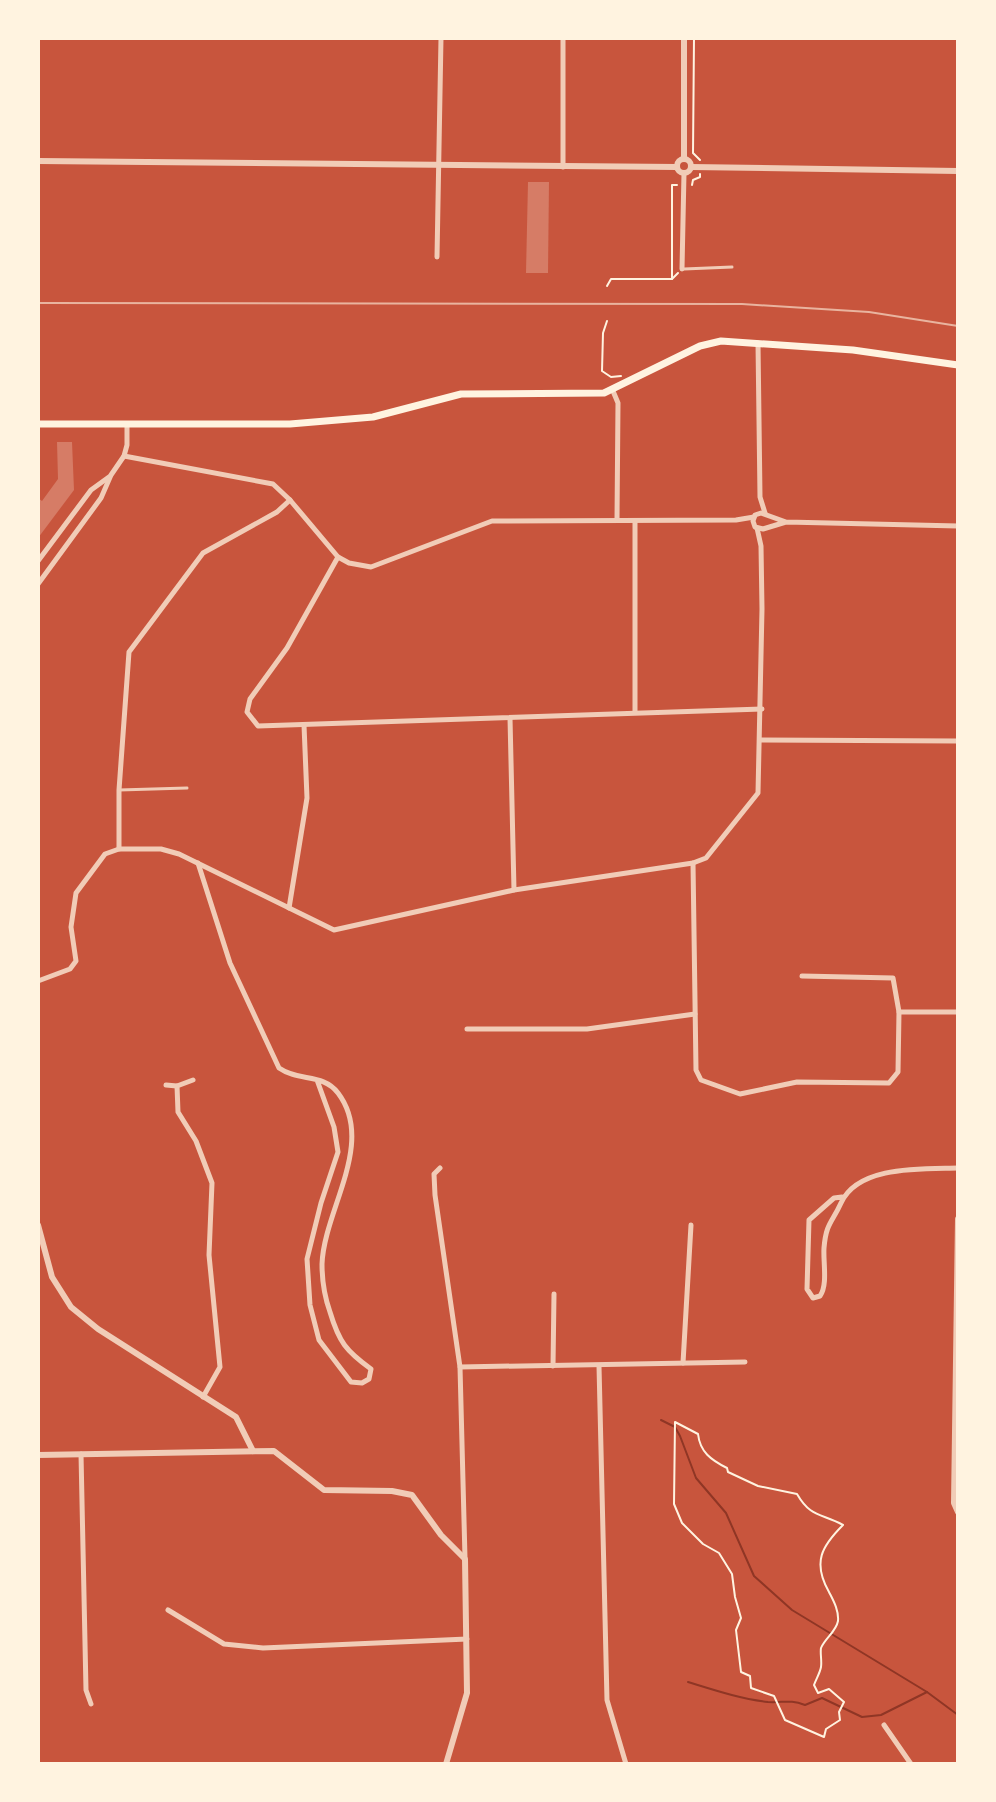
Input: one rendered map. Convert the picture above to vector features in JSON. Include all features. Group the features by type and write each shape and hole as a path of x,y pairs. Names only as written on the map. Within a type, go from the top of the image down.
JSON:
{"main road":[{"path":"38,424 304,423 373,417 461,394 592,394 613,391 707,344 727,341 871,352 958,365"}],"street":[{"path":"437,257 441,38"},
{"path":"563,38 563,167"},
{"path":"684,38 684,159"},
{"path":"677,167 684,159"},
{"path":"684,159 689,161 691,167"},
{"path":"38,161 677,167 684,173"},
{"path":"682,269 684,173 691,167 958,171"},
{"path":"38,981 70,969 76,961 71,927 76,893 105,854 119,849 161,849 197,862 334,930 514,890 693,863 706,858 758,793 762,709 761,546 755,515 760,497 758,342"},
{"path":"613,391 618,403 617,520"},
{"path":"38,584 101,498 124,456 127,425"},
{"path":"124,456 273,484 338,557 349,563 371,567 492,521 736,520 766,515 786,522"},
{"path":"38,561 91,490 111,475"},
{"path":"760,497 767,527 761,546"},
{"path":"119,849 119,790 129,652 203,553 277,512 290,500"},
{"path":"736,520 756,527 786,522 958,526"},
{"path":"635,521 635,712"},
{"path":"338,557 287,648 250,699 247,712 258,726 762,709"},
{"path":"510,718 514,890"},
{"path":"289,908 307,798 304,725"},
{"path":"761,740 958,741"},
{"path":"197,862 230,963 279,1068 291,1076 325,1081 339,1094 349,1119 353,1145 322,1263 326,1301 338,1339 353,1356 371,1369 369,1379 362,1383 351,1382 319,1340 310,1305 307,1259 338,1152 334,1127 317,1080"},
{"path":"693,863 696,1070 701,1080 740,1094 797,1082 889,1083 898,1072 899,1012 893,978 802,976"},
{"path":"899,1012 958,1012"},
{"path":"467,1029 587,1029 695,1014"},
{"path":"166,1085 177,1086 193,1080"},
{"path":"177,1086 178,1112 196,1141 212,1183 209,1255 220,1367 203,1397"},
{"path":"440,1168 434,1174 435,1195 460,1367 467,1639 467,1693 446,1764"},
{"path":"842,1197 834,1198 809,1220 807,1289 813,1298 824,1291 825,1234 842,1197 856,1185 897,1169 958,1168"},
{"path":"958,1219 954,1503 958,1512"},
{"path":"38,1225 40,1240 57,1287 71,1307 98,1329 236,1417 253,1451"},
{"path":"683,1363 691,1225"},
{"path":"553,1366 554,1294"},
{"path":"460,1367 745,1362"},
{"path":"599,1366 607,1700 626,1764"},
{"path":"38,1455 274,1451 330,1491 392,1491 412,1495 441,1535 465,1559"},
{"path":"81,1454 86,1690 91,1704"},
{"path":"168,1610 224,1644 263,1648 467,1639"},
{"path":"884,1725 911,1764"}],"lane":[{"path":"682,269 732,267"},
{"path":"119,790 187,788"}],"path":[{"path":"694,38 693,153 700,157"},
{"path":"693,186 693,180 700,177"},
{"path":"672,185 672,279"},
{"path":"607,286 611,279 672,279 682,269"},
{"path":"607,321 603,333 602,371 616,378"},
{"path":"675,1422 698,1434 699,1446 728,1472 758,1486 797,1494 805,1509 843,1525 827,1541 821,1553 820,1567 828,1591 835,1600 838,1619 821,1648 821,1666 814,1685 818,1693 829,1689 844,1702 839,1712 840,1720 826,1729 824,1737 785,1720 774,1696 751,1688 750,1676 741,1672 739,1645 736,1630 741,1618 732,1574 719,1553 703,1544 682,1523 674,1504 675,1422"}],"building":[{"path":"528,182 549,182 548,273 526,273"},
{"path":"57,442 72,442 74,490 38,538 38,498 42,501 58,479"}],"waterway":[{"path":"661,1420 675,1427 696,1478 726,1513 754,1576 792,1610 927,1692 958,1715"},
{"path":"688,1682 768,1702 805,1705 822,1698 862,1717 881,1715 927,1692"}],"railway":[{"path":"38,303 742,304 869,312 958,326"}]}
